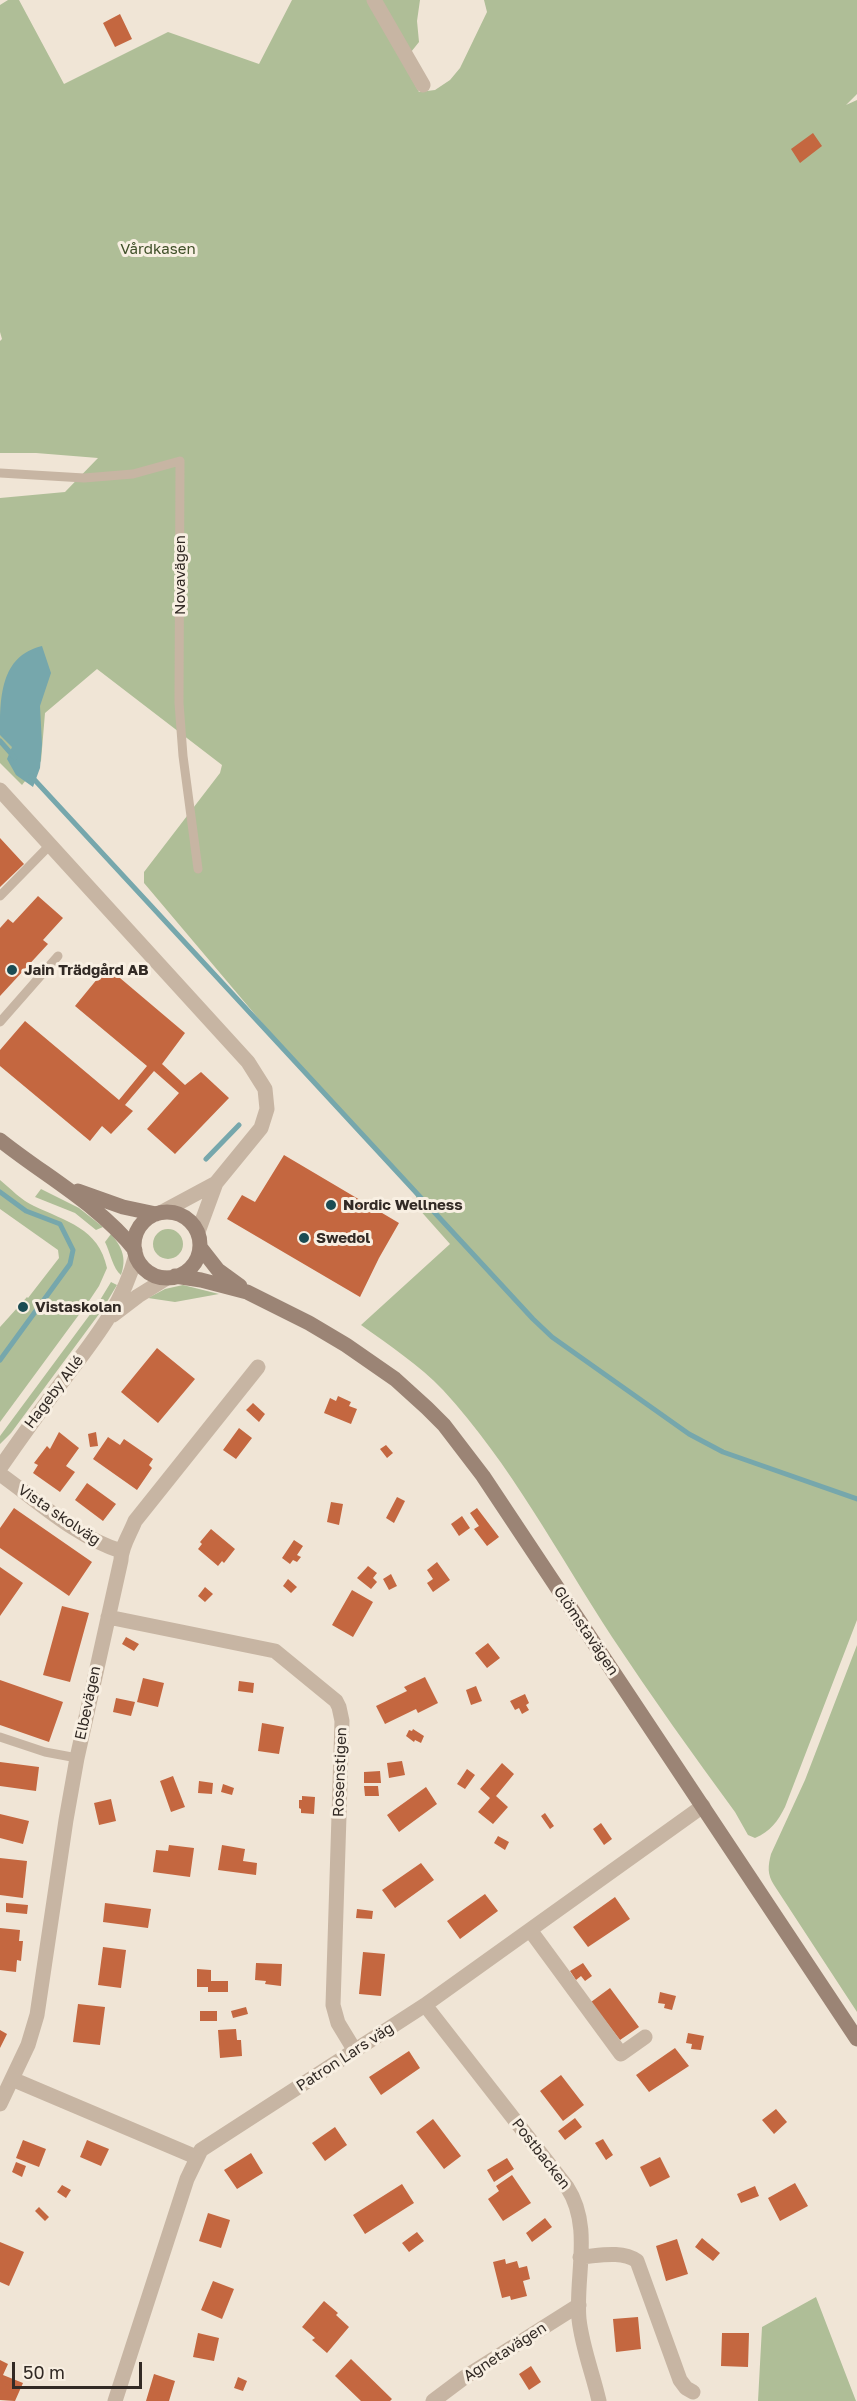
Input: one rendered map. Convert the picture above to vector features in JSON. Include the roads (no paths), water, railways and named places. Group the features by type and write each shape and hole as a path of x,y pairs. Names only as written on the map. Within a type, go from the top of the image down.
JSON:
{"main road":[{"name":"Glömstavägen","path":"0,1140 111,1223 148,1271 171,1277 201,1280 247,1292"},
{"name":"Glömstavägen","path":"63,1185 123,1207 183,1216 194,1226 199,1240 218,1270 247,1292 309,1323 373,1363 412,1393 444,1425 483,1476 857,2039"},
{"path":"135,1252 135,1237 141,1226 159,1213"},
{"path":"171,1277 192,1266 199,1240"}],"street":[{"path":"374,0 423,85"},
{"path":"0,790 248,1062 265,1089 267,1109 261,1128 216,1183 199,1240"},
{"path":"159,1213 216,1183"},
{"name":"Hageby Allé","path":"0,1468 110,1317 131,1272 135,1252"},
{"name":"Hageby Allé","path":"110,1317 138,1296 171,1277"},
{"name":"Elbevägen","path":"0,2104 28,2045 37,2015 77,1758 121,1560 121,1551 127,1543 135,1521 258,1367"},
{"name":"Vista skolväg","path":"0,1474 80,1532 101,1545 121,1551"},
{"name":"Rosenstigen","path":"108,1617 276,1651 330,1696 339,1707 342,1720 333,2005 338,2023 355,2051"},
{"name":"Patron Lars väg","path":"115,2401 187,2179 196,2157 209,2143 425,2005 703,1806"},
{"path":"530,1930 621,2054 645,2037"},
{"name":"Postbacken","path":"425,2005 572,2194 580,2222 581,2330 598,2401"},
{"path":"12,2079 196,2157"},
{"path":"580,2257 618,2255 630,2256 637,2260 680,2380 686,2388 693,2392"},
{"name":"Agnetavägen","path":"433,2401 465,2377 579,2305"}],"lane":[{"name":"Novavägen","path":"0,473 84,478 134,474 180,461 179,703 183,756 198,869"},
{"path":"0,896 50,845"},
{"path":"0,1022 58,956"},
{"path":"0,1737 45,1752 77,1758"}],"water":[{"path":"42,646 51,673 40,706 42,744 40,768 33,787 16,775 7,759 12,747 0,735 1,707 5,680 10,669 28,651"}],"waterway":[{"path":"0,741 15,758"},
{"path":"31,776 552,1337 689,1434 723,1452 857,1499"},
{"path":"206,1159 239,1125"},
{"path":"0,1192 26,1211 60,1224 73,1250 70,1264 0,1360"}],"place":[{"name":"Jain Trädgård AB","path":"12,970"},
{"name":"Nordic Wellness","path":"331,1205"},
{"name":"Swedol","path":"304,1238"},
{"name":"Vistaskolan","path":"23,1307"}],"park label":[{"name":"Vårdkasen","path":"158,249"}]}
